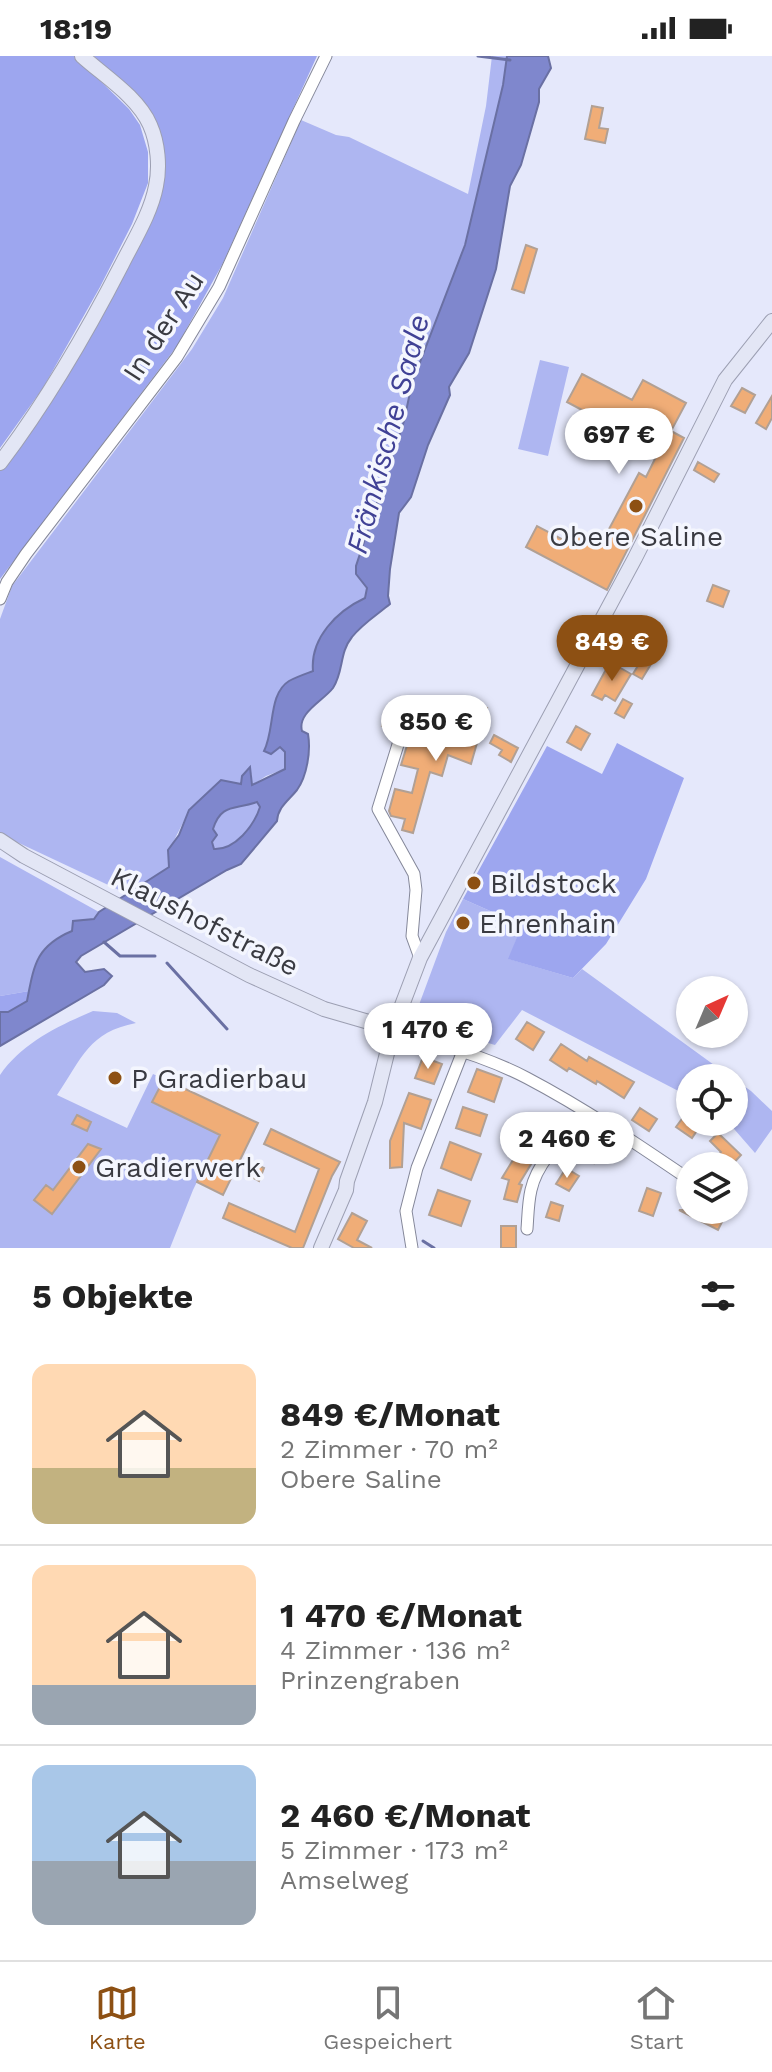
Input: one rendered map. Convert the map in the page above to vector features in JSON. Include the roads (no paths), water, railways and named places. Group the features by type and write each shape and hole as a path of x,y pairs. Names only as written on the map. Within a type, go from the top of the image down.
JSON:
{"main road":[{"path":"0,463 51,393 140,228 157,185 158,151 148,121 136,103 82,56"},
{"path":"321,1248 346,1190 375,1102 393,1029 420,958 635,558 725,380 772,321"},
{"name":"Klaushofstraße","path":"0,840 24,856 191,945 312,1003 393,1029"}],"street":[{"name":"In der Au","path":"0,599 7,582 26,554 177,357 219,287 326,56"},
{"path":"409,709 378,809 414,874 416,890 412,936 420,958"},
{"path":"393,1029 463,1051 526,1078 676,1171"},
{"path":"412,1248 406,1211 417,1168 463,1051"},
{"path":"527,1229 536,1175 544,1161 587,1113"}],"waterway":[{"path":"478,56 510,60"},
{"path":"104,942 120,956 155,956"},
{"path":"167,963 227,1029"},
{"path":"423,1241 434,1248"}],"place":[{"name":"Obere Saline","path":"636,506"},
{"name":"Bildstock","path":"474,883"},
{"name":"Ehrenhain","path":"463,923"},
{"name":"P Gradierbau","path":"115,1078"},
{"name":"Gradierwerk","path":"79,1167"}],"water label":[{"name":"Fränkische Saale","path":"388,434"}]}
